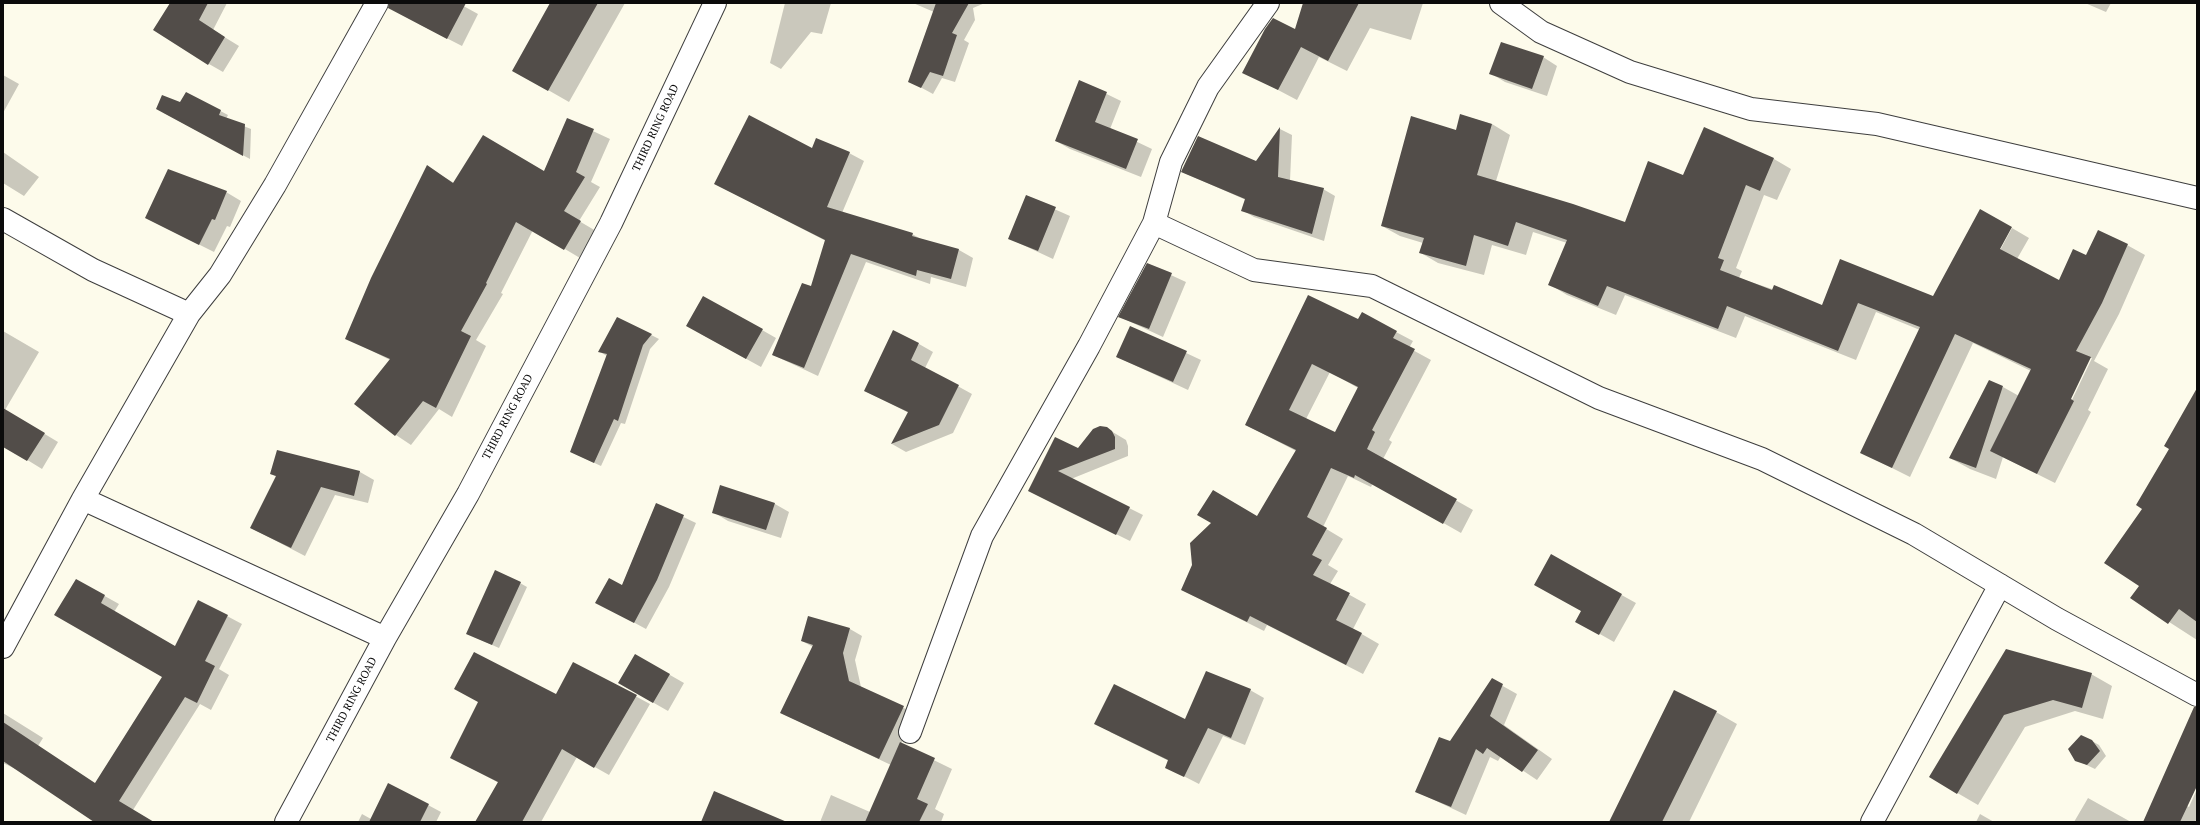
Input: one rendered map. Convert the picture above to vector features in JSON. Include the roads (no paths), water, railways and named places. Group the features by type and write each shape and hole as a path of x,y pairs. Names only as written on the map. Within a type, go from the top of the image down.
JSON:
{"street":[{"path":"3,647 83,499 189,314 220,275 275,185 376,3"},
{"name":"THIRD RING ROAD","path":"286,822 385,638 468,494 611,223 715,3"},
{"path":"910,732 982,536 1089,346 1154,223 1171,162 1208,87 1268,3"},
{"path":"1501,3 1541,32 1630,72 1750,109 1877,124 2197,198"},
{"path":"3,219 93,270 189,314"},
{"path":"1154,223 1254,270 1372,286 1599,398 1762,459 1914,534 2057,619 2197,695"},
{"path":"83,499 385,638"},
{"path":"1872,822 2000,585"}]}
